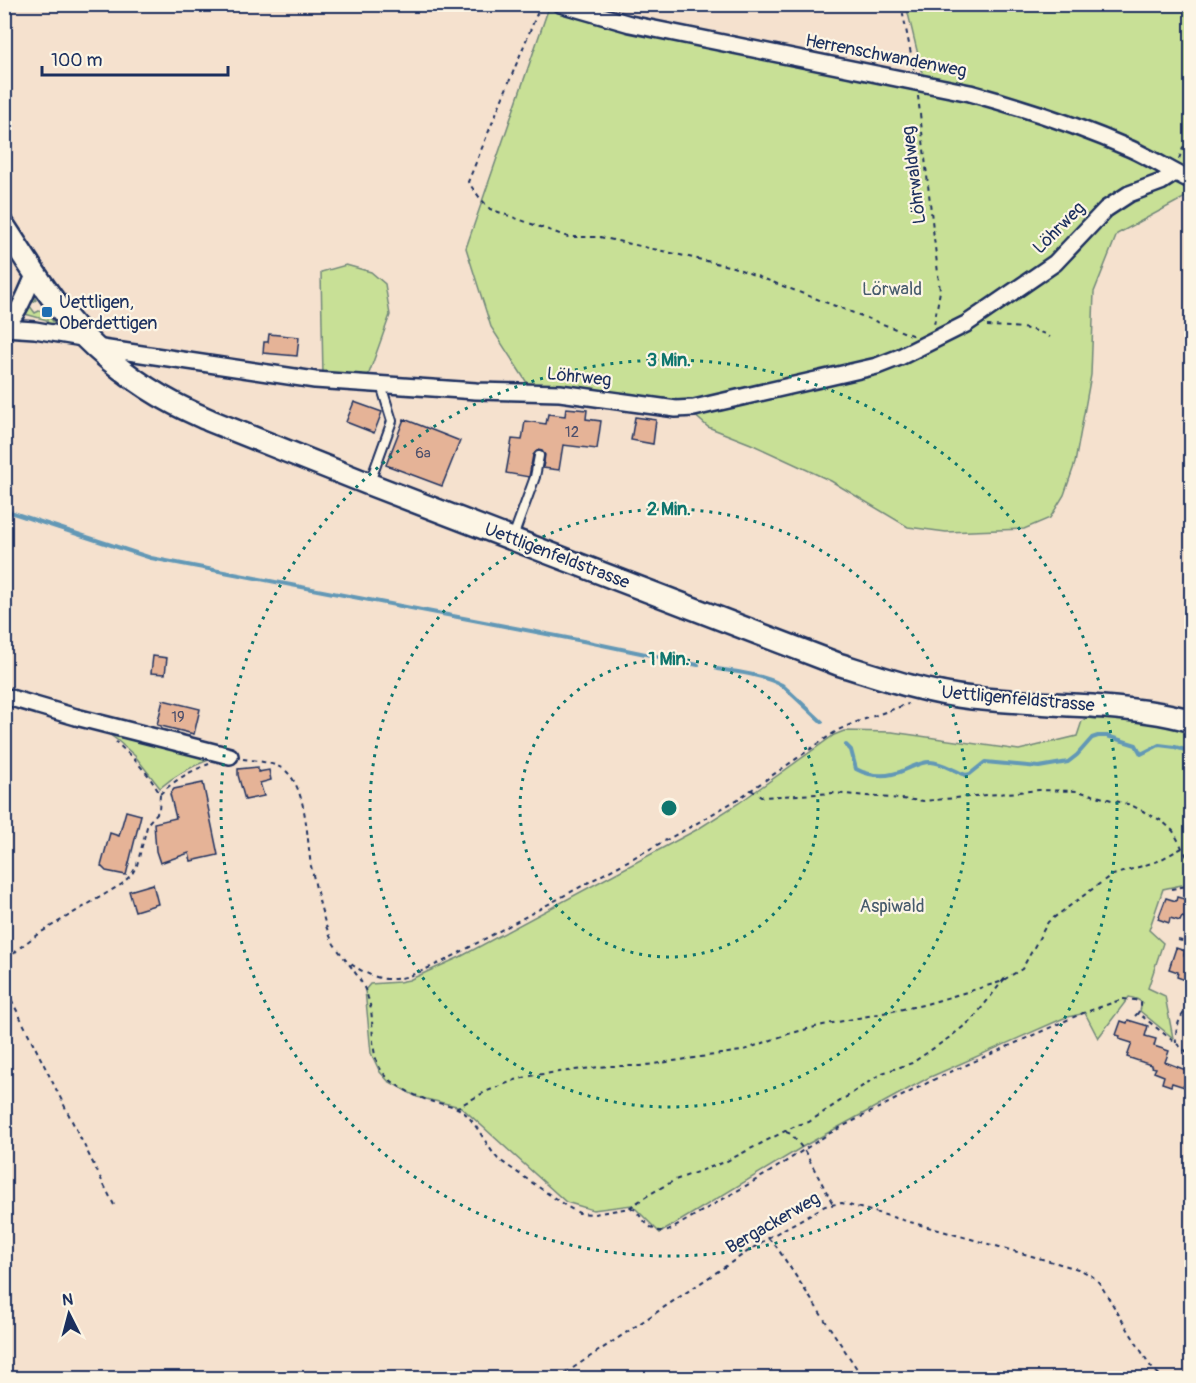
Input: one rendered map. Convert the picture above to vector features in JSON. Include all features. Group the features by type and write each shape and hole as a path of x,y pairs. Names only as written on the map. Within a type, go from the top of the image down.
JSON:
{"main road":[{"name":"Uettligenfeldstrasse","path":"4,226 56,303 91,343 134,379 172,403 211,421 512,539 887,680 940,693 969,697 1140,710 1169,714 1191,721"}],"street":[{"name":"Herrenschwandenweg","path":"560,4 630,24 970,93 1019,106 1133,150 1191,181"},
{"name":"Löhrweg","path":"4,328 35,330 91,343 305,378 476,391 560,393 676,409 694,408 877,366 931,342 966,324 1055,263 1106,209 1129,194 1161,182 1175,173"},
{"path":"4,328 21,307 34,273"},
{"path":"4,696 76,717 230,756"}],"lane":[{"path":"369,484 392,421 381,385"},
{"path":"512,539 535,477 539,456"}],"path":[{"path":"541,4 468,182 490,209 568,237 600,237 733,267 931,342"},
{"name":"Löhrwaldweg","path":"900,4 916,82 940,291 931,342"},
{"path":"1175,173 1184,145 1191,135"},
{"path":"966,324 1030,329 1050,337"},
{"path":"348,962 368,975 386,980 405,978 436,964 692,826 751,790 838,730 908,704"},
{"path":"114,1205 6,989 5,973 9,960 18,949 38,934 122,884 137,865 148,823 159,811 160,794 134,758 116,742"},
{"path":"160,794 173,781 195,769 230,756 276,766 285,771 293,780 303,806 311,865 324,920 333,942 358,977 368,997 374,1048 381,1071 387,1078 417,1096 460,1110 498,1159 579,1213 594,1214 629,1208 675,1180 725,1162 776,1135 809,1122 882,1073 912,1063 950,1037 973,1019 1005,978"},
{"path":"751,790 763,797 833,793 924,801 1039,790 1077,791 1131,805 1162,821 1173,831 1191,866"},
{"path":"456,1108 485,1092 535,1075 608,1066 640,1066 741,1051 806,1029 923,1005 1000,982 1022,969 1048,922 1110,876 1158,861 1182,848"},
{"path":"1171,889 1191,885"},
{"path":"1178,940 1191,943"},
{"path":"629,1208 634,1209 656,1231 668,1231 830,1134 937,1078 1083,1013 1123,999 1135,1000 1141,1004 1135,1016"},
{"path":"1176,1043 1176,1033 1182,1014 1186,1010 1191,1010"},
{"path":"1138,1013 1191,1056"},
{"path":"785,1132 791,1134 804,1150 834,1204"},
{"name":"Bergackerweg","path":"558,1378 768,1238 825,1206 842,1203 1078,1269 1096,1278 1151,1367 1162,1377 1167,1378"},
{"path":"768,1238 776,1246 863,1378"},
{"path":"1172,1378 1182,1376 1191,1367"}],"green space":[{"name":"Lörwald","path":"906,5 1191,5 1191,194 1117,234 1094,292 1091,375 1075,463 1064,495 1050,518 1024,529 946,532 908,527 831,481 708,427 692,413 531,389 491,327 466,248 549,7 652,33 749,51 927,92"},
{"path":"346,265 371,272 385,284 390,315 367,379 323,376 321,272"},
{"path":"33,295 36,300 29,305 35,313 43,309 60,330 47,328 47,320 25,314 22,323 19,320"},
{"name":"Aspiwald","path":"1108,713 1191,728 1191,883 1163,889 1149,930 1163,943 1148,988 1165,996 1173,1038 1140,1011 1141,1002 1129,997 1098,1038 1085,1013 1064,1018 928,1078 804,1146 660,1233 632,1205 593,1210 566,1202 461,1107 417,1097 388,1081 380,1072 371,1053 365,990 370,984 409,980 460,957 698,829 739,803 834,735 844,731 892,732 1019,750 1077,736 1082,721 1093,715"},
{"path":"95,724 211,759 184,771 160,788 135,756"}],"building":[{"path":"269,334 299,337 297,356 263,353 264,342 268,342"},
{"path":"354,402 382,412 374,433 346,422"},
{"path":"566,408 587,410 586,419 601,421 597,449 563,445 559,470 543,468 545,455 538,450 533,455 529,477 506,473 512,439 522,440 525,421 546,424 548,414 565,416"},
{"path":"635,417 656,420 653,444 631,440"},
{"path":"404,419 460,441 442,486 386,465"},
{"path":"153,656 167,658 165,674 151,673"},
{"path":"163,700 200,709 194,734 157,725"},
{"path":"258,767 258,772 269,770 271,780 260,783 264,796 245,800 238,769"},
{"path":"203,783 218,855 191,861 189,853 160,863 156,851 154,823 176,818 170,794 174,789"},
{"path":"126,811 141,815 126,875 106,871 101,866 110,833 119,836"},
{"path":"153,884 158,904 135,911 129,891"},
{"path":"1177,897 1191,901 1191,920 1182,917 1180,921 1170,918 1169,923 1158,919 1166,898 1176,901"},
{"path":"1176,948 1185,951 1184,955 1191,958 1191,982 1177,977 1178,972 1169,969"},
{"path":"1128,1020 1148,1026 1145,1036 1156,1039 1154,1046 1169,1051 1165,1062 1191,1072 1191,1089 1172,1083 1171,1086 1162,1083 1164,1076 1154,1072 1156,1068 1127,1057 1132,1043 1119,1039 1120,1036 1116,1035 1121,1021 1127,1023"}],"waterway":[{"path":"4,510 151,558 698,665"},
{"path":"717,669 759,676 782,685 822,722"},
{"path":"846,745 851,750 856,769 869,774 882,775 901,772 927,762 939,763 966,775 985,762 1039,767 1068,762 1092,738 1098,736 1107,736 1136,745 1141,754 1159,745 1192,752"}],"place":[{"name":"Uettligen, Oberdettigen","path":"47,312"}]}
